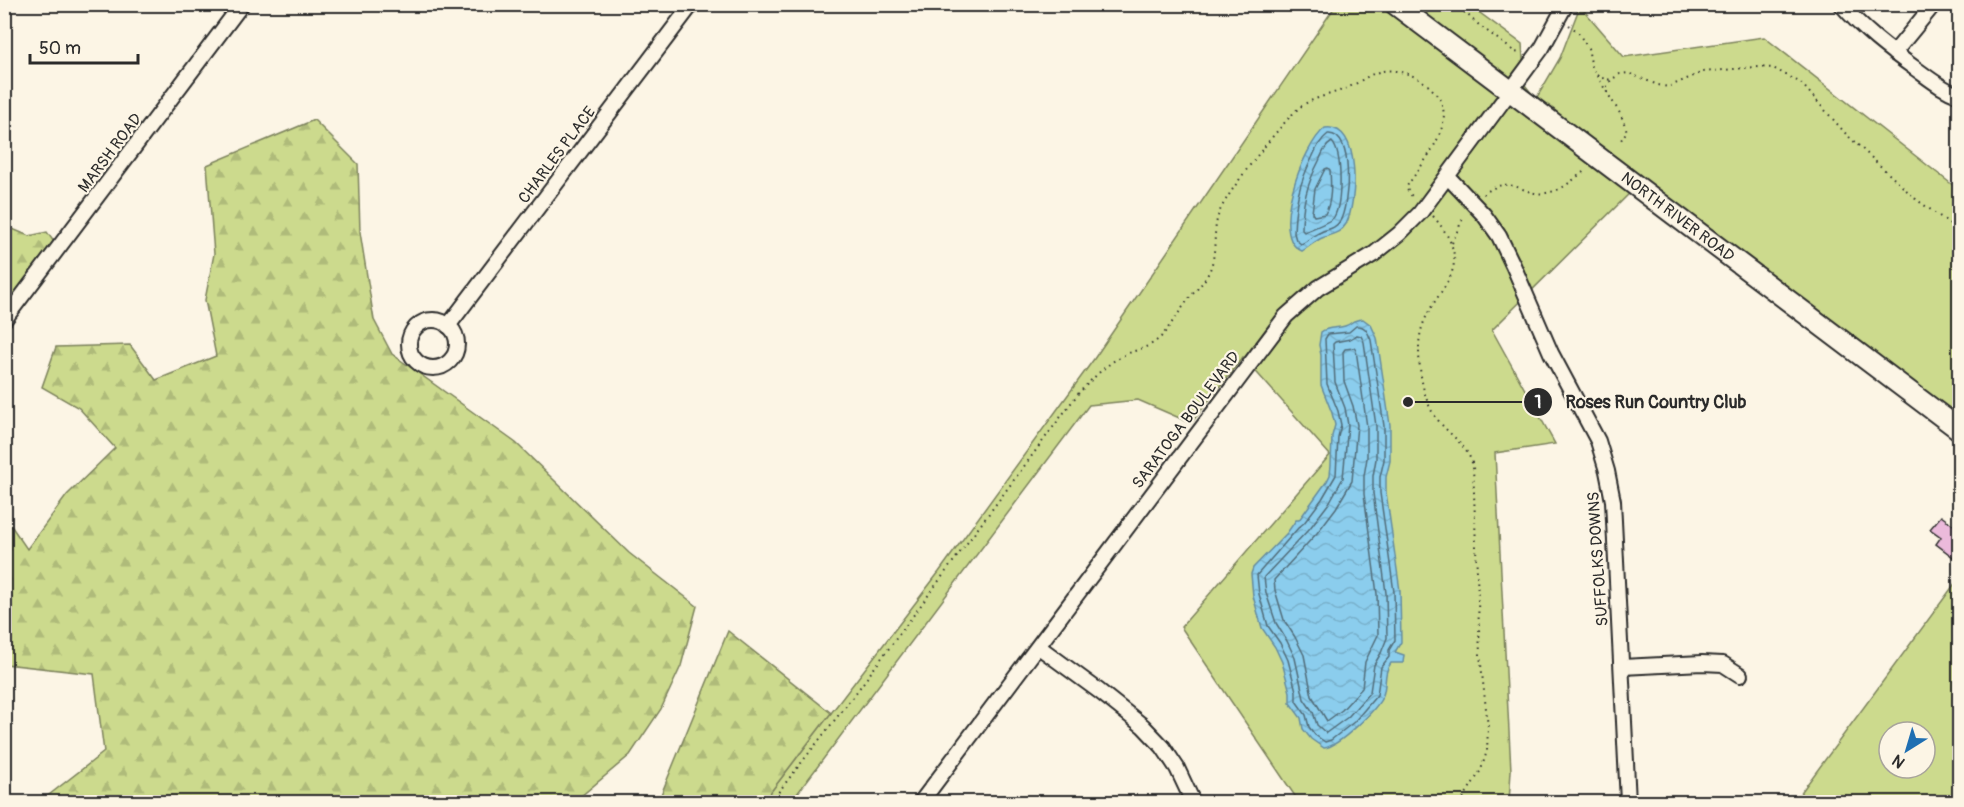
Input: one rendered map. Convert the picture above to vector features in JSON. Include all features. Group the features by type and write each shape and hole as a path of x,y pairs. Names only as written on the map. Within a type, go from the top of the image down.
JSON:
{"street":[{"name":"MARSH ROAD","path":"4,320 242,4"},
{"name":"CHARLES PLACE","path":"448,326 693,4"},
{"name":"NORTH RIVER ROAD","path":"1395,4 1959,430"},
{"path":"1841,4 1855,22 1894,54 1938,85 1959,96"},
{"path":"1894,54 1934,4"},
{"name":"SARATOGA BOULEVARD","path":"921,802 1286,316 1318,288 1374,254 1399,234 1425,207 1535,57 1563,11"},
{"name":"SUFFOLKS DOWNS","path":"1448,177 1484,215 1499,236 1551,353 1591,428 1603,456 1613,501 1628,802"},
{"path":"1039,647 1143,726 1163,747 1177,768 1193,802"},
{"path":"1622,667 1723,664 1740,675"}],"path":[{"path":"1455,4 1515,52 1535,57"},
{"path":"1563,11 1588,48 1595,73 1621,115 1627,131 1621,140"},
{"path":"1608,93 1607,86 1620,74 1628,73 1668,87 1703,72 1735,68 1773,68 1801,83 1845,134 1917,200 1959,231"},
{"path":"772,802 1077,395 1108,365 1125,355 1143,349 1162,336 1208,275 1213,261 1216,223 1222,206 1276,134 1292,115 1312,100 1346,89 1371,74 1385,70 1402,72 1425,83 1441,100 1444,108 1444,121 1432,149 1407,186 1408,192 1440,224 1452,243 1455,260 1453,272 1420,331 1419,350 1426,398 1433,412 1469,454 1473,466 1480,655 1488,727 1487,751 1481,770 1461,802"},
{"path":"1595,73 1611,80"},
{"path":"1452,243 1471,201 1498,186 1508,184 1531,193 1552,192 1560,189 1586,170"}],"green space":[{"path":"1336,5 1469,5 1522,44 1525,85 1536,99 1560,58 1580,6 1624,57 1764,37 1959,190 1959,419 1643,180 1492,330 1555,444 1495,453 1511,771 1509,802 1299,802 1181,627 1330,455 1243,357 1191,423 1138,400 1089,405 791,802 763,802 939,572 1094,359"},
{"path":"314,120 358,164 360,232 374,320 392,354 516,443 629,553 697,606 681,666 661,709 630,755 574,802 40,802 104,752 94,674 5,664 5,521 27,549 67,495 115,448 79,408 42,387 56,347 130,345 156,380 216,356 205,300 214,254 207,165"},
{"path":"5,144 10,144 6,206 10,228 29,236 47,232 54,242 45,261 5,309"},
{"path":"1959,578 1959,802 1794,802"},
{"path":"728,631 831,713 763,802 658,802"}],"water":[{"path":"1325,128 1337,130 1345,138 1351,150 1354,166 1353,200 1344,227 1338,232 1319,239 1302,251 1292,243 1288,229 1292,191 1307,153"},
{"path":"1363,319 1371,325 1377,338 1390,425 1390,461 1386,477 1386,492 1400,591 1401,642 1395,652 1404,655 1403,663 1391,663 1386,675 1383,695 1374,709 1348,734 1324,748 1311,739 1303,729 1301,718 1290,703 1290,692 1282,662 1262,628 1253,596 1251,574 1253,568 1287,533 1296,520 1299,520 1330,475 1332,436 1335,425 1321,385 1319,345 1321,332"}],"building":[{"path":"1941,516 1959,529 1956,532 1960,535 1960,556 1957,560 1936,544 1941,537 1930,529"}],"place":[{"name":"Roses Run Country Club","path":"1408,402"}]}
